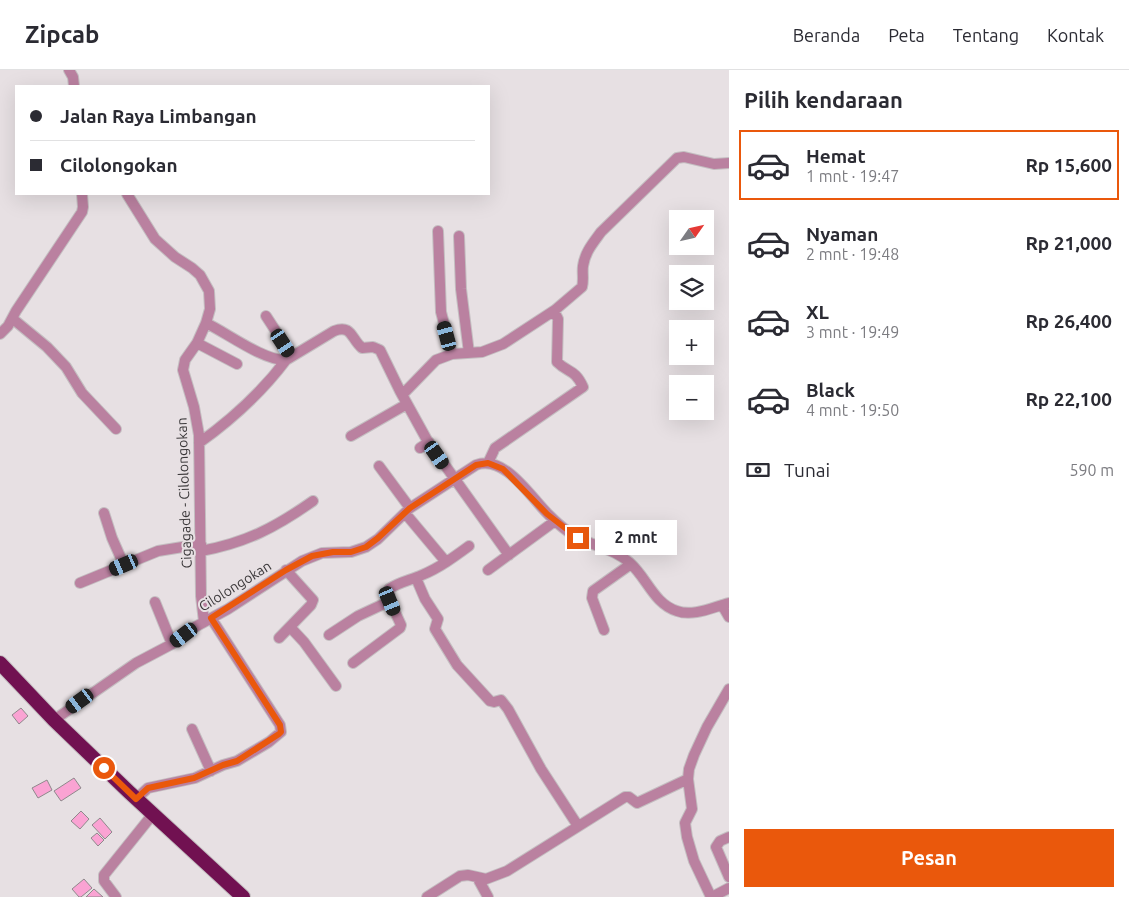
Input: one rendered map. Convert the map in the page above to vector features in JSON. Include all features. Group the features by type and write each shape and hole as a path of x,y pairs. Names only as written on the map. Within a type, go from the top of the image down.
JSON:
{"highway":[{"path":"0,663 54,720 136,799 243,897"}],"street":[{"path":"69,70 73,77 74,85"},
{"path":"402,394 436,360 452,354 482,352 503,344 554,310 582,287 584,260 592,243 674,161 684,157 706,163 729,163"},
{"path":"0,334 13,319 16,311 82,212 82,195"},
{"name":"Cigagade - Cilolongokan","path":"128,195 155,239 175,257 200,275 209,290 210,309 206,323 197,343 185,360 183,370 194,407 199,443 200,596 208,620"},
{"path":"438,231 441,312 452,354"},
{"path":"459,236 461,289 469,353"},
{"path":"554,310 558,319 558,364 574,373 583,387 495,448 488,463 496,465 510,474 555,521 578,538 613,551 632,564 661,602 672,609 686,613 726,604 729,617"},
{"path":"266,316 289,358"},
{"path":"13,319 47,348 71,374 82,392 116,429"},
{"path":"206,323 260,352 280,360 289,358"},
{"path":"199,443 219,429 245,405 289,358 334,331 346,329 360,347 373,347 380,350 425,445 454,479 509,555"},
{"path":"197,343 236,364"},
{"path":"352,436 407,404"},
{"name":"Cilolongokan","path":"54,720 136,663 172,644 286,570 312,556 333,552 351,552 366,547 407,511 476,465 488,463"},
{"path":"379,466 407,511 446,562"},
{"path":"80,583 158,551 222,547 256,535 284,521 314,501"},
{"path":"104,513 112,538 124,565"},
{"path":"488,570 555,521"},
{"path":"354,663 400,628 401,625 390,601 389,589 416,578 446,562 469,546"},
{"path":"604,630 592,598 593,592 632,564"},
{"path":"279,638 311,605 313,600 286,570"},
{"path":"416,578 425,599 438,619 435,629 455,661 490,701 501,700 508,709 541,769 578,826"},
{"path":"329,635 358,616 390,601"},
{"path":"155,602 172,644"},
{"path":"136,799 148,788 186,780 245,757 279,734 281,728 208,620"},
{"path":"290,627 304,642 336,686"},
{"path":"729,689 708,727 689,769 688,780 692,809 685,823 694,862 711,897 729,888"},
{"path":"192,729 210,770"},
{"path":"427,897 460,876 492,878 507,871 625,797 629,797 635,803 639,803 688,780"},
{"path":"116,897 104,881 104,875 153,814"},
{"path":"729,838 720,841 716,847 729,877"},
{"path":"477,877 488,897"}],"building":[{"path":"21,708 28,716 19,724 12,715"},
{"path":"74,778 81,788 61,801 54,791"},
{"path":"47,780 52,790 38,798 32,788"},
{"path":"81,811 89,819 80,829 71,821"},
{"path":"100,818 112,832 105,839 92,825"},
{"path":"97,833 104,840 98,846 91,838"},
{"path":"84,879 92,888 79,897 72,889"},
{"path":"94,889 103,897 86,897"}],"route":[{"path":"104,768 136,799 148,788 194,778 237,761 279,734 281,732 280,725 211,618 286,570 312,556 322,553 351,552 366,547 388,530 410,508 476,465 484,462 496,465 510,474 547,514 578,538"}]}
